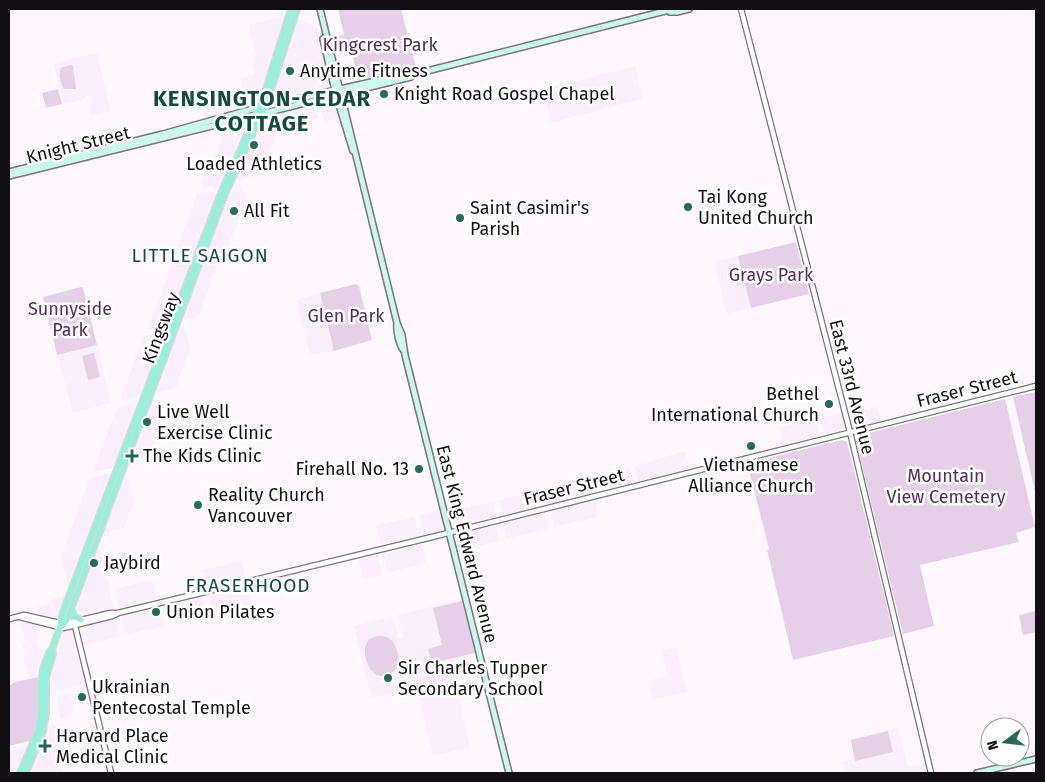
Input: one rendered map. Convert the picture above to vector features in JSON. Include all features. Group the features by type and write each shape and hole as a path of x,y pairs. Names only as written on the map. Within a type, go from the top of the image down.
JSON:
{"main road":[{"name":"Kingsway","path":"20,773 38,731 41,713 42,676 49,652 61,625 221,193 261,110 291,9"},
{"name":"Kingsway","path":"61,625 71,608 225,194 261,110 297,9"},
{"name":"East King Edward Avenue","path":"318,9 338,92 354,142 355,154 397,322 397,332 401,348 404,351 450,532 509,773"},
{"name":"Knight Street","path":"9,172 410,73 415,74 673,9"},
{"name":"Knight Street","path":"667,11 677,12 689,9"},
{"name":"Knight Street","path":"9,176 261,110"},
{"path":"71,608 74,616 81,620"},
{"name":"Kingsway","path":"26,773 46,720 46,678 53,654 52,648"},
{"path":"977,773 1036,759"}],"street":[{"name":"East 33rd Avenue","path":"741,9 850,432 931,773"},
{"name":"Fraser Street","path":"9,620 20,617 75,626 118,613 1036,386"},
{"name":"Fraser Street","path":"61,625 118,613"},
{"path":"75,626 111,773"}],"shaded area":[{"path":"285,16 259,104 247,108 240,78 253,75 255,71 253,64 256,56 248,25"},
{"path":"296,18 318,28 331,87 274,102 271,98"},
{"path":"95,53 98,55 110,111 91,116 89,107 92,100 90,97 87,96 83,100 64,104 54,66 55,63"},
{"path":"635,66 643,99 551,123 543,89"},
{"path":"332,99 336,101 340,118 324,122 319,103"},
{"path":"315,105 318,118 279,128 276,113"},
{"path":"267,114 271,115 276,137 257,175 238,181 235,178"},
{"path":"250,119 251,123 220,188 203,188 200,183 230,124"},
{"path":"233,184 243,185 246,201 228,246 208,250 208,248"},
{"path":"209,192 217,196 195,254 176,259 174,256 197,194"},
{"path":"212,255 217,273 214,274 199,317 182,321 181,319 205,256"},
{"path":"738,256 751,308 726,314 715,261"},
{"path":"189,260 192,262 168,325 147,330 171,266"},
{"path":"320,293 334,351 310,355 296,300"},
{"path":"179,327 185,328 190,349 176,388 155,393 154,391"},
{"path":"162,332 165,334 142,395 123,401 120,400 142,339 144,336"},
{"path":"97,345 111,403 73,413 57,355"},
{"path":"151,399 156,401 162,425 150,457 131,464 129,460"},
{"path":"136,403 138,405 115,467 96,472 93,471 116,410 119,407"},
{"path":"878,406 881,421 852,426 849,414"},
{"path":"842,413 845,429 825,434 820,418"},
{"path":"816,420 818,436 783,444 779,429 781,427"},
{"path":"685,451 689,468 641,481 638,480 634,466"},
{"path":"630,467 634,482 600,490 597,476"},
{"path":"125,471 134,503 124,528 102,534"},
{"path":"109,474 112,476 71,585 69,585 61,558 62,553 89,480"},
{"path":"592,477 595,493 551,504 548,503 545,488"},
{"path":"538,490 541,492 544,503 542,505 504,515 502,513 500,500"},
{"path":"591,500 596,501 598,517 554,527 551,511"},
{"path":"494,502 496,517 455,527 451,525 449,512"},
{"path":"440,511 444,528 424,534 420,515"},
{"path":"545,513 549,529 506,539 503,523"},
{"path":"415,518 418,536 381,545 376,528 377,525"},
{"path":"496,525 500,541 458,550 455,535"},
{"path":"97,546 100,548 107,572 105,577 108,582 114,609 79,618 73,608"},
{"path":"422,546 426,562 424,564 388,573 383,554"},
{"path":"376,555 382,575 363,579 358,560"},
{"path":"241,561 245,579 206,586 202,570"},
{"path":"151,580 154,582 157,599 119,607 115,589"},
{"path":"246,587 250,606 215,614 212,613 209,596"},
{"path":"66,596 57,621 38,615 37,607 49,604 50,600"},
{"path":"203,597 207,616 169,624 166,606"},
{"name":"Sir Charles Tupper Secondary School","path":"463,600 476,652 474,655 454,660 451,665 470,745 468,748 433,756 414,679 410,678 408,680 411,688 408,690 371,698 354,626 392,616 398,634 397,637 401,639 403,636 398,615"},
{"path":"159,608 164,626 126,635 123,616"},
{"path":"115,619 121,636 82,645 80,628"},
{"path":"21,621 35,625 42,664 39,677 29,680 23,657 25,656 22,643 25,642"},
{"path":"73,630 78,648 77,652 79,653 87,683 56,692 50,671 51,667 64,632"},
{"path":"676,647 687,692 652,700 647,681 667,676 661,651"},
{"path":"70,693 74,709 71,709 73,716 60,719 56,697"},
{"path":"54,723 64,773 29,773 47,731 51,724"},
{"path":"898,727 908,766 926,763 929,773 845,773 842,762 853,759 848,739"},
{"path":"26,746 29,747 28,751 17,773 9,773 9,751"}],"green space":[{"name":"Kingcrest Park","path":"338,9 401,9 416,68 358,79 349,43 330,47 328,39 344,35"},
{"path":"73,66 76,89 64,89 61,83 60,71 61,68"},
{"path":"58,89 62,104 46,108 42,93"},
{"name":"Grays Park","path":"796,242 809,294 751,308 745,284 737,285 734,273 741,269 738,256"},
{"name":"Glen Park","path":"356,284 359,286 372,340 334,351 320,293"},
{"name":"Sunnyside Park","path":"83,288 97,345 57,355 43,297"},
{"path":"94,353 100,377 88,380 82,356"},
{"name":"Mountain View Cemetery","path":"1036,392 1036,496 1013,397"},
{"name":"Mountain View Cemetery","path":"1005,399 1035,527 1016,533 1019,542 920,565 934,626 903,634 856,440 861,435"},
{"name":"Mountain View Cemetery","path":"842,440 847,442 894,636 793,660 767,550 769,549 748,466 749,463"},
{"path":"462,601 475,653 432,663 428,649 442,645 433,608"},
{"path":"1036,611 1036,632 1023,635 1019,615"},
{"path":"384,636 393,642 398,653 402,672 399,672 397,668 384,676 378,675 369,668 365,647 369,639"},
{"path":"39,677 38,716 33,740 9,746 9,686 15,682"},
{"path":"888,731 893,752 855,761 851,740"}],"place":[{"name":"Anytime Fitness","path":"290,71"},
{"name":"Knight Road Gospel Chapel","path":"384,94"},
{"name":"Loaded Athletics","path":"254,145"},
{"name":"Tai Kong United Church","path":"688,207"},
{"name":"All Fit","path":"234,211"},
{"name":"Saint Casimir's Parish","path":"460,218"},
{"name":"Bethel International Church","path":"829,404"},
{"name":"Live Well Exercise Clinic","path":"147,422"},
{"name":"Vietnamese Alliance Church","path":"751,446"},
{"name":"The Kids Clinic","path":"132,456"},
{"name":"Firehall No. 13","path":"419,469"},
{"name":"Reality Church Vancouver","path":"198,505"},
{"name":"Jaybird","path":"94,563"},
{"name":"Union Pilates","path":"156,612"},
{"name":"Sir Charles Tupper Secondary School","path":"388,678"},
{"name":"Ukrainian Pentecostal Temple","path":"82,697"},
{"name":"Harvard Place Medical Clinic","path":"45,746"}],"district":[{"name":"KENSINGTON-CEDAR COTTAGE","path":"262,110"},
{"name":"LITTLE SAIGON","path":"200,255"},
{"name":"FRASERHOOD","path":"248,585"}]}
